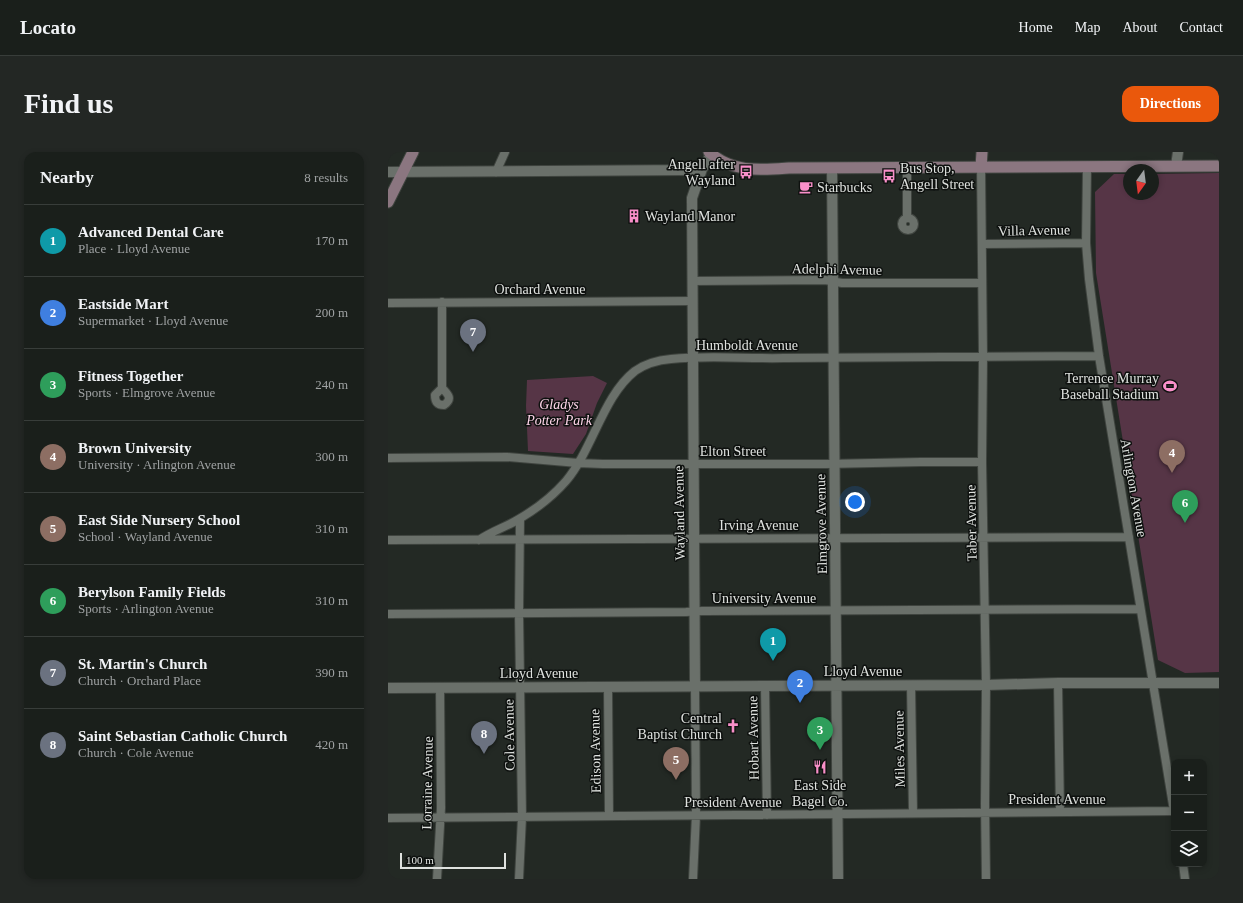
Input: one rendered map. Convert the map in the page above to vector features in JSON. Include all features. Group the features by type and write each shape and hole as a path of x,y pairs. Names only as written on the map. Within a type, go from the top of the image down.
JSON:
{"main road":[{"path":"388,202 413,152"},
{"path":"981,168 982,152"},
{"path":"711,153 726,164 744,169 1219,166"}],"street":[{"path":"496,172 505,152"},
{"path":"1176,166 1178,152"},
{"name":"Wayland Avenue","path":"693,879 696,815 692,464 692,198 702,169 711,153"},
{"name":"Arlington Avenue","path":"1087,167 1086,243 1099,356 1171,795"},
{"name":"Elmgrove Avenue","path":"832,168 838,879"},
{"path":"907,168 907,218"},
{"name":"Taber Avenue","path":"981,168 983,357 982,462 986,685 986,879"},
{"path":"388,172 702,169"},
{"name":"Villa Avenue","path":"982,244 1086,243"},
{"name":"Adelphi Avenue","path":"692,281 825,280 842,283 982,283"},
{"name":"Orchard Avenue","path":"388,303 692,301"},
{"path":"442,302 442,388"},
{"name":"Humboldt Avenue","path":"479,540 520,519 555,493 566,481 589,446 610,402 618,389 636,371 645,365 658,361 671,358 774,359 1099,356"},
{"name":"Elton Street","path":"388,458 507,457 578,463 692,464 982,462"},
{"name":"Cole Avenue","path":"519,879 522,816 519,613 520,519"},
{"name":"Irving Avenue","path":"388,540 1129,537"},
{"name":"University Avenue","path":"388,614 1140,609"},
{"path":"1058,683 1060,812"},
{"name":"Lloyd Avenue","path":"388,688 1219,683"},
{"name":"Miles Avenue","path":"911,685 913,813"},
{"name":"Hobart Avenue","path":"765,686 767,815"},
{"name":"Edison Avenue","path":"608,687 609,816"},
{"name":"Lorraine Avenue","path":"437,879 441,817 440,688"},
{"name":"President Avenue","path":"388,818 1171,811"},
{"path":"1183,867 1185,879"}],"green space":[{"path":"1219,173 1219,672 1185,673 1158,660 1096,273 1095,192 1114,174 1123,174 1123,200 1159,200 1159,174"},
{"name":"Gladys Potter Park","path":"593,376 607,383 597,403 586,434 573,454 528,451 526,406 527,380"}],"place":[{"name":"Angell after Wayland","path":"746,172"},
{"name":"Bus Stop, Angell Street","path":"889,176"},
{"name":"Starbucks","path":"806,187"},
{"name":"Wayland Manor","path":"634,216"},
{"name":"St. Martin's Church","path":"473,352"},
{"name":"Terrence Murray Baseball Stadium","path":"1170,386"},
{"name":"Brown University","path":"1172,473"},
{"name":"Berylson Family Fields","path":"1185,523"},
{"name":"Advanced Dental Care","path":"773,661"},
{"name":"Eastside Mart","path":"800,703"},
{"name":"Central Baptist Church","path":"733,726"},
{"name":"Fitness Together","path":"820,750"},
{"name":"Saint Sebastian Catholic Church","path":"484,754"},
{"name":"East Side Bagel Co.","path":"820,767"},
{"name":"East Side Nursery School","path":"676,780"}]}
